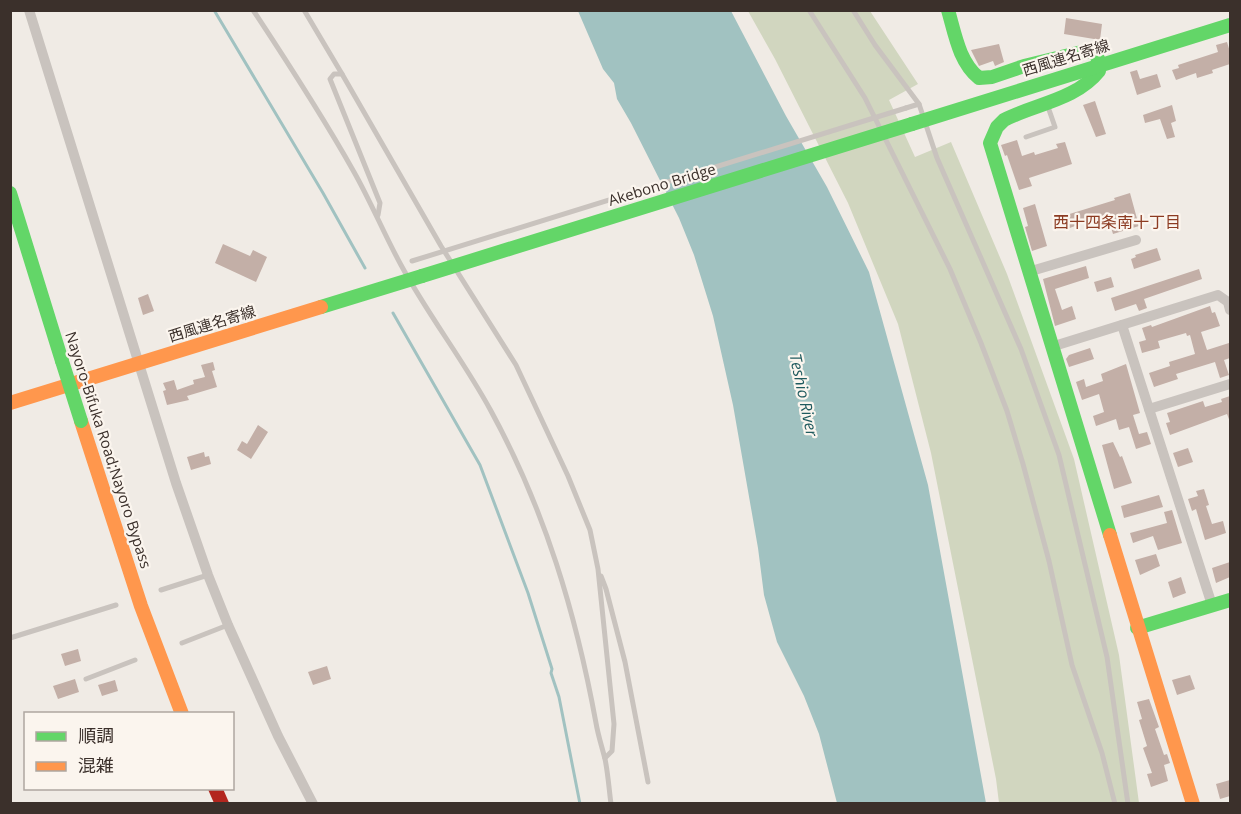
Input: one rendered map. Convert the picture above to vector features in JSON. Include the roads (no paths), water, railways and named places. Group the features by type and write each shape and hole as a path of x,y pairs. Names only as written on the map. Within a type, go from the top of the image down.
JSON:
{"main road":[{"path":"948,10 962,57 970,71 979,78 992,77 1024,66 1086,51 1093,51 1097,54 1101,65 1099,75 1087,86 1006,118 996,127 990,143 1137,628 1193,804"},
{"name":"西風連名寄線","path":"918,122 1230,25"},
{"name":"Akebono Bridge","path":"416,278 918,122"},
{"name":"Nayoro-Bifuka Road;Nayoro Bypass","path":"10,194 141,606 181,712"},
{"name":"西風連名寄線","path":"10,404 416,278"},
{"path":"1137,628 1230,600"},
{"path":"215,790 222,804"}],"street":[{"path":"29,10 176,483 208,575 278,736 313,804"},
{"path":"1028,272 1136,240"},
{"path":"1051,347 1218,295 1228,302 1230,310"},
{"path":"1122,325 1212,605"},
{"path":"1149,409 1230,384"}],"lane":[{"path":"253,10 291,67 353,169 400,264 416,278 492,413 537,505 577,630 605,758 611,804"},
{"path":"304,10 441,246 516,365 568,476 590,530 598,569 614,724 613,746 610,754 605,758"},
{"path":"809,10 865,98 884,135 950,269 1007,411 1049,561 1072,665 1102,753 1115,804"},
{"path":"853,10 875,45 919,104 918,122 937,158 1021,349 1059,454 1107,657 1128,804"},
{"path":"342,74 334,74 330,79 379,198 381,208 378,216"},
{"path":"1026,137 1055,127 1046,102"},
{"path":"400,264 919,104"},
{"path":"598,569 606,589 625,662 648,783"},
{"path":"161,590 208,575"},
{"path":"10,638 116,605"},
{"path":"182,643 228,625"},
{"path":"86,679 135,660"}],"water":[{"name":"Teshio River","path":"578,11 731,11 786,116 827,187 869,272 928,485 986,803 837,803 819,734 804,696 777,642 764,595 733,405 713,316 694,255 679,218 617,99 614,83 603,69"}],"waterway":[{"path":"214,10 365,268"},
{"path":"393,313 480,465 528,593 552,669 580,804"}],"district":[{"name":"西十四条南十丁目","path":"1117,222"}]}
